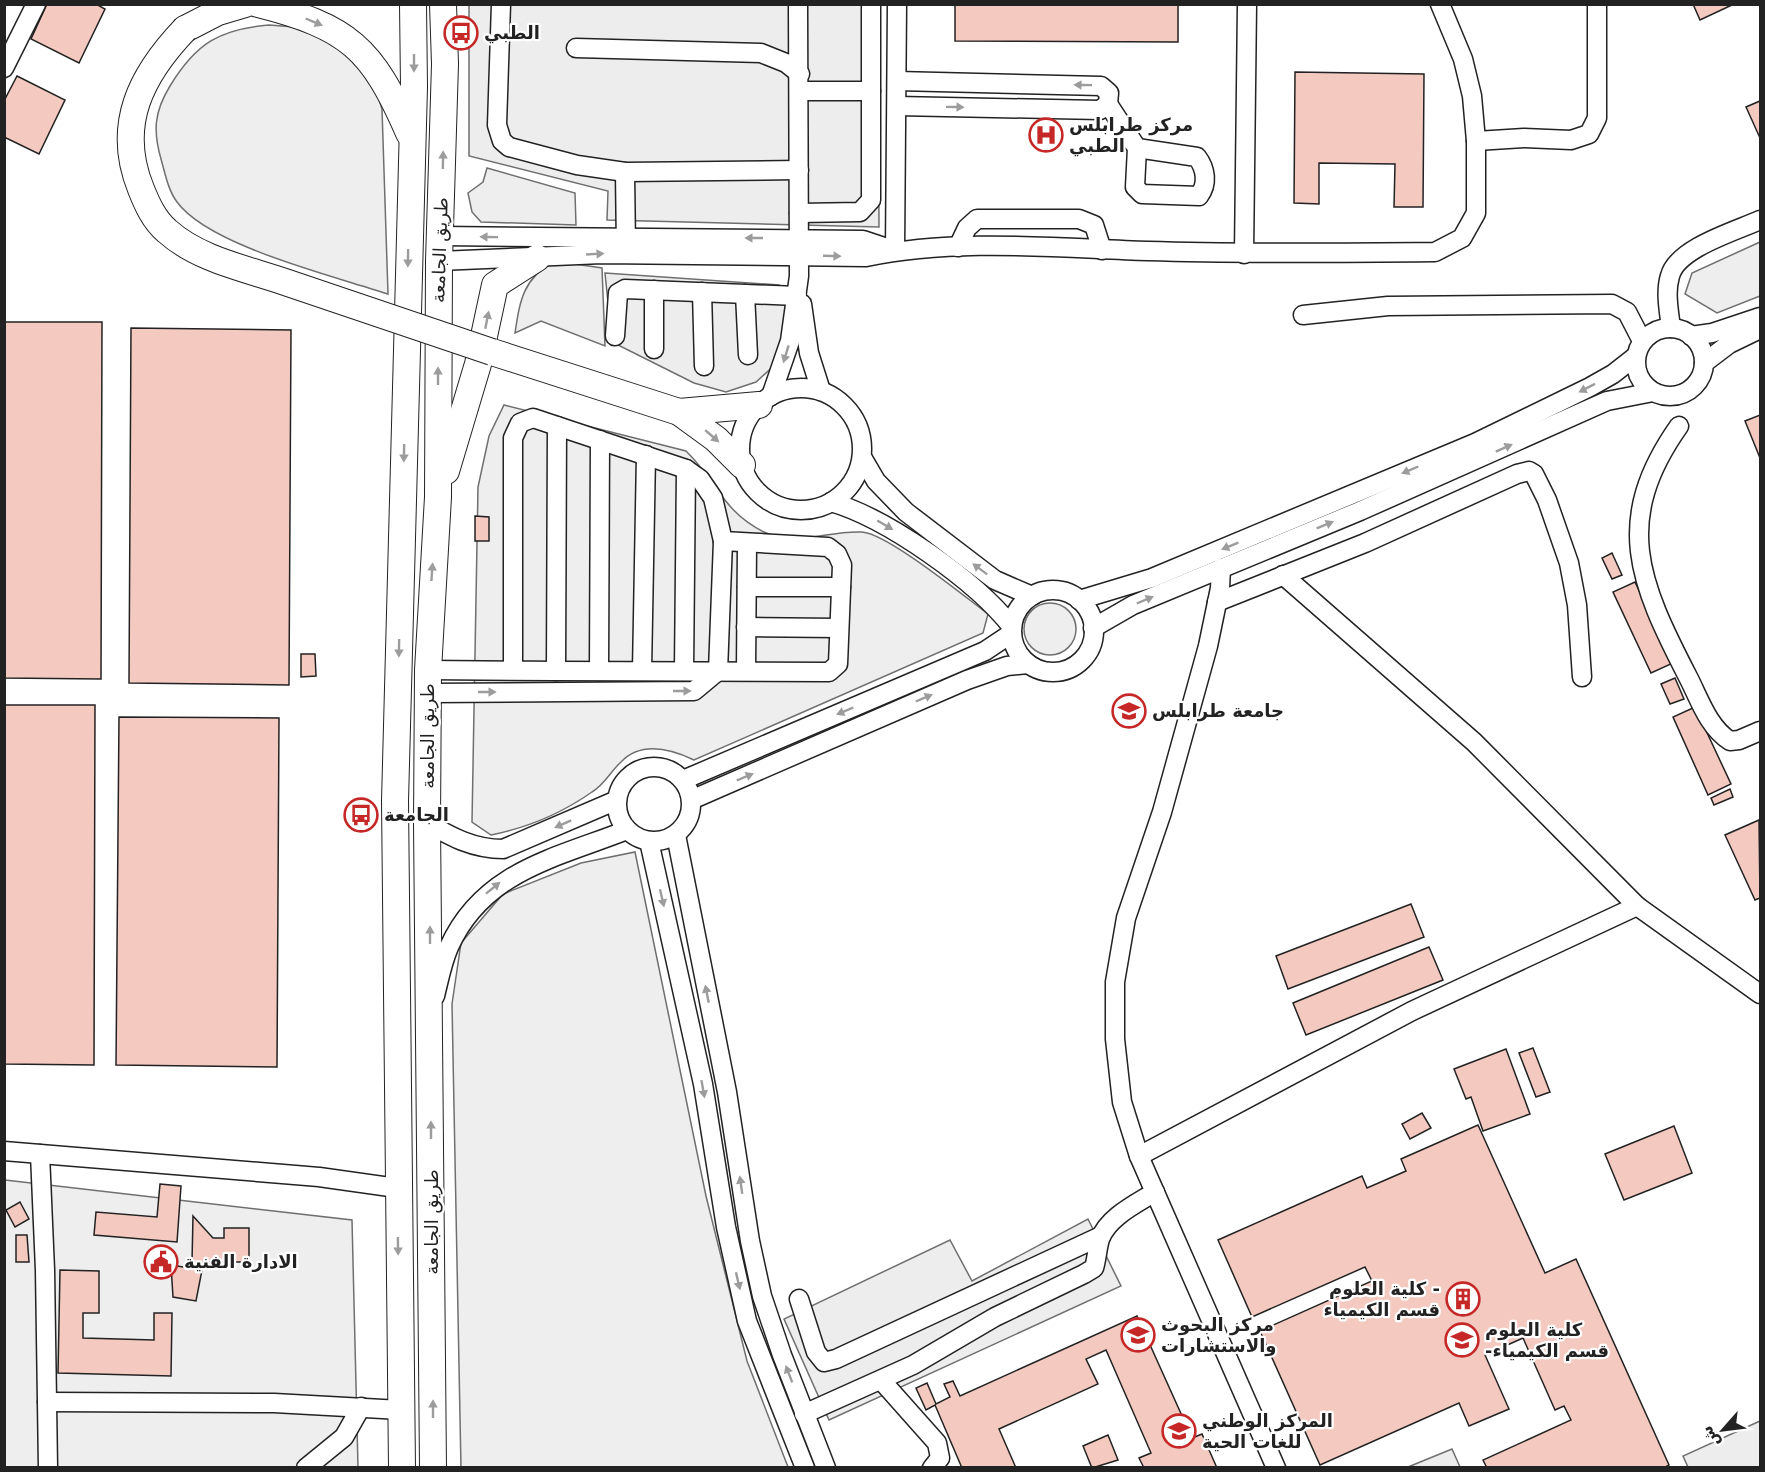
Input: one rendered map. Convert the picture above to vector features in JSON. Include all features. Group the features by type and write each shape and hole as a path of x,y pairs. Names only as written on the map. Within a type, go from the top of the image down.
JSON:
{"highway":[{"path":"245,4 218,12 185,29 148,74 132,112 130,151 138,182 149,209 166,230 210,256 492,352 679,412 716,439 742,465"},
{"path":"258,4 316,22 353,43 379,72 412,139"},
{"name":"طريق الجامعة","path":"402,1467 397,1188 399,1006 395,801 412,139 413,4"},
{"name":"طريق الجامعة","path":"433,1467 427,823 428,681 438,497 439,261 445,64 443,4"},
{"path":"438,497 478,364 495,285 537,258"},
{"path":"679,412 765,400"}],"street":[{"path":"4,68 36,4"},
{"path":"501,4 497,125 502,141 518,152 625,172 799,170"},
{"path":"798,4 800,276 809,353 821,391"},
{"path":"799,213 856,212 870,204 871,4"},
{"path":"895,251 897,4"},
{"path":"1244,254 1247,4"},
{"path":"441,236 625,246 800,247 863,240 895,251 958,247 1244,254 1434,252 1462,238 1476,213 1476,141 1472,96 1463,59 1440,4"},
{"path":"1476,141 1524,138 1571,140 1589,134 1597,118 1597,4"},
{"path":"576,48 761,52 786,63 800,83 871,91"},
{"path":"897,81 1101,86 1109,93 1108,104 1130,134 1137,148"},
{"path":"897,106 1100,110 1108,104"},
{"path":"625,172 625,246"},
{"path":"958,247 967,228 976,219 1079,219 1094,225 1102,250"},
{"path":"1671,328 1668,288 1674,265 1695,249 1761,220"},
{"path":"439,261 537,258 625,246"},
{"path":"765,400 790,341 800,276"},
{"path":"615,336 618,293 625,289 797,296"},
{"path":"654,290 654,349"},
{"path":"702,292 704,366"},
{"path":"745,294 748,354"},
{"path":"1303,315 1388,306 1612,304 1627,312 1639,349 1641,381 1653,392"},
{"path":"1691,336 1712,333 1761,317"},
{"path":"1079,600 1152,578 1474,443 1613,374 1660,329 1671,328 1691,336 1698,344 1704,363"},
{"path":"1093,628 1133,605 1360,511 1607,401 1653,392 1675,396 1686,392 1696,385 1704,363 1730,344 1761,329"},
{"path":"805,388 821,391 836,399 848,410 860,432 862,457 852,483 831,502 817,508 785,508 758,492 742,465 742,433 748,418 765,400 787,389 805,388"},
{"path":"428,681 694,691 718,671 723,541 713,498 700,478 686,469 646,454 533,418 520,423 513,438 513,671"},
{"path":"556,671 557,426"},
{"path":"1679,426 1647,482 1637,527 1638,554 1666,632 1713,725 1730,741 1761,731"},
{"path":"599,671 600,440"},
{"path":"642,671 646,454"},
{"path":"862,457 876,480 906,512 994,580 1032,596"},
{"path":"684,671 686,469"},
{"path":"1217,602 1365,543 1517,474 1529,471 1534,474 1546,500 1569,563 1577,605 1582,677"},
{"path":"831,502 855,509 889,527 984,597 1012,630"},
{"path":"428,681 513,671 829,672 838,664 842,566 837,554 828,547 723,541"},
{"path":"746,671 747,544"},
{"path":"1221,568 1217,602 1162,812 1126,918 1115,982 1115,1039 1122,1102 1139,1156 1276,1467"},
{"path":"1283,575 1474,742 1637,906 1761,994"},
{"path":"747,587 841,587"},
{"path":"691,800 967,680 1007,666 1028,664 1050,672 1073,667 1089,651 1093,628 1089,613 1079,600 1056,591 1032,596 1018,609 1012,630 1014,645 1028,664"},
{"path":"746,627 839,628"},
{"path":"683,780 985,651 1012,630"},
{"path":"644,768 665,768 683,780 691,800 689,819 676,835 663,841 649,841 627,830 619,816 617,800 625,780 644,768"},
{"path":"427,823 464,843 502,849 617,800"},
{"path":"430,1012 448,949 468,913 489,891 508,878 627,830"},
{"path":"676,835 727,1092 750,1241 762,1296 804,1414 826,1467"},
{"path":"649,841 703,1084 726,1227 747,1321 805,1467"},
{"path":"1139,1156 1412,1011 1637,906"},
{"path":"4,1151 319,1177 397,1188"},
{"path":"40,1154 48,1467"},
{"path":"799,1299 816,1352 824,1362 836,1359 1101,1236 1119,1216 1155,1192"},
{"path":"804,1414 913,1365 995,1317 1084,1274 1094,1268 1101,1236"},
{"path":"881,1380 937,1443 940,1458 932,1467"},
{"path":"47,1402 274,1403 401,1410"},
{"path":"306,1467 344,1437 361,1407"}],"shaded area":[{"path":"469,5 878,5 879,227 607,220 608,191 469,156"},
{"path":"269,25 308,28 344,44 371,74 382,109 388,294 306,269 244,246 193,218 177,202 171,192 158,149 156,130 158,113 170,86 190,59 211,41 237,30"},
{"path":"487,168 575,193 576,225 481,222 472,212 468,193 483,182"},
{"path":"1760,242 1760,296 1717,313 1685,294 1692,273"},
{"path":"554,261 602,268 605,346 541,321 515,333 521,300 529,283"},
{"path":"605,273 779,285 792,312 776,364 756,382 726,392 694,383 612,342"},
{"path":"504,405 686,451 738,515 776,537 800,539 849,532 874,535 926,567 988,614 983,633 694,760 666,750 638,751 621,762 597,789 568,807 530,824 491,835 472,822 478,487 489,436"},
{"path":"1050,603 1064,607 1072,615 1076,629 1072,643 1064,651 1050,655 1036,651 1028,643 1024,629 1028,615 1036,607"},
{"path":"635,852 706,1196 747,1361 788,1467 461,1468 452,1004 461,943 503,894 581,863"},
{"path":"5,1180 352,1220 358,1467 5,1468"},
{"path":"1088,1219 1121,1286 829,1420 784,1319 950,1240 972,1281"},
{"path":"1760,1421 1760,1467 1688,1467 1683,1456"},
{"path":"1452,1449 1460,1467 1408,1467"}],"building":[{"path":"47,4 96,4 105,9 79,63 31,39"},
{"path":"955,4 1178,4 1178,42 955,41"},
{"path":"1693,4 1734,4 1700,20"},
{"path":"1295,72 1424,74 1423,207 1394,207 1395,164 1319,163 1319,204 1294,203"},
{"path":"17,76 65,100 39,154 4,137 4,101"},
{"path":"1760,101 1760,138 1746,107"},
{"path":"4,322 102,322 101,679 4,678"},
{"path":"131,328 291,330 289,685 129,683"},
{"path":"1760,415 1760,458 1745,421"},
{"path":"475,516 489,517 489,541 475,541"},
{"path":"1612,553 1622,575 1612,579 1602,558"},
{"path":"1635,582 1673,663 1651,673 1613,592"},
{"path":"301,654 315,654 316,676 301,677"},
{"path":"1675,678 1684,699 1670,704 1661,684"},
{"path":"4,705 95,705 94,1065 4,1064"},
{"path":"1695,707 1731,784 1708,795 1673,717"},
{"path":"119,717 279,718 277,1067 116,1065"},
{"path":"1730,789 1733,797 1714,805 1711,798"},
{"path":"1759,820 1760,898 1755,900 1725,835"},
{"path":"1411,904 1424,937 1288,989 1276,956"},
{"path":"1429,947 1443,980 1306,1035 1293,1003"},
{"path":"1533,1048 1550,1092 1536,1097 1519,1053"},
{"path":"1506,1049 1530,1114 1483,1131 1471,1097 1466,1099 1454,1069"},
{"path":"1422,1113 1431,1128 1410,1139 1402,1124"},
{"name":"كلية العلوم - قسم الكيمياء","path":"1478,1125 1545,1273 1576,1259 1669,1465 1664,1468 1487,1468 1483,1460 1571,1420 1564,1406 1555,1410 1523,1338 1485,1355 1509,1409 1469,1426 1459,1403 1320,1465 1260,1331 1372,1281 1365,1267 1252,1317 1218,1240 1362,1176 1367,1188 1406,1171 1401,1159"},
{"path":"1674,1126 1692,1173 1624,1200 1605,1154"},
{"path":"160,1184 181,1186 177,1242 94,1235 96,1212 157,1217"},
{"path":"20,1202 29,1219 15,1227 6,1210"},
{"path":"193,1216 213,1238 224,1238 224,1228 249,1228 249,1262 192,1262"},
{"path":"16,1235 27,1235 29,1262 16,1262"},
{"path":"171,1265 202,1270 196,1301 173,1297"},
{"path":"60,1270 99,1271 99,1313 83,1313 83,1338 154,1340 154,1313 172,1313 171,1376 58,1373"},
{"path":"1137,1316 1192,1438 1202,1434 1217,1468 1144,1468 1139,1458 1151,1453 1106,1350 1086,1359 1098,1384 999,1429 1016,1468 962,1468 935,1405 926,1410 916,1388 927,1383 936,1404 950,1397 944,1384 953,1381 960,1396"},
{"path":"1108,1435 1118,1460 1092,1468 1083,1446"}],"place":[{"name":"الطبي","path":"461,33"},
{"name":"مركز طرابلس الطبي","path":"1046,135"},
{"name":"جامعة طرابلس","path":"1129,711"},
{"name":"الجامعة","path":"361,815"},
{"name":"الادارة الفنية","path":"161,1262"},
{"name":"كلية العلوم - قسم الكيمياء","path":"1463,1299"},
{"name":"مركز البحوث والاستشارات","path":"1138,1335"},
{"name":"كلية العلوم -قسم الكيمياء","path":"1462,1340"},
{"name":"المركز الوطني للغات الحية","path":"1179,1431"}]}
